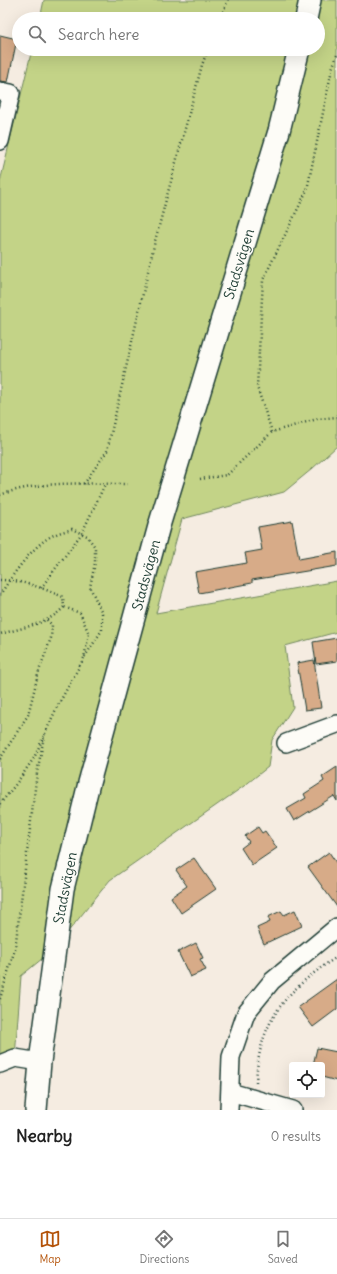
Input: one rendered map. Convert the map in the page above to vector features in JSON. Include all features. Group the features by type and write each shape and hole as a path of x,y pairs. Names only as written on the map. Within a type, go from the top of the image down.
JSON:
{"main road":[{"path":"307,12 310,0"},
{"name":"Stadsvägen","path":"36,1110 40,1062 63,889 89,783 159,526 279,131 297,56"}],"street":[{"path":"0,90 11,93 0,141"},
{"path":"286,743 337,724"},
{"path":"229,1110 231,1057 246,1013 272,981 337,927"},
{"path":"0,1064 15,1058 40,1062"},
{"path":"230,1092 293,1110"}],"path":[{"path":"223,12 228,0"},
{"path":"272,432 257,387 263,280 307,190 332,69 337,55"},
{"path":"84,484 107,451 155,241 205,56"},
{"path":"200,479 228,475 272,432 317,419 337,417"},
{"path":"0,495 18,488 45,484 127,484"},
{"path":"41,588 82,533 105,484"},
{"path":"0,595 9,580 30,554 52,535 72,529 82,533 95,547 95,563 90,587 102,613 102,630 63,695 34,758 0,804"},
{"path":"0,580 15,580 63,597 64,607 57,615 0,634"},
{"path":"64,607 80,613 89,634 84,658"},
{"path":"0,759 28,715 39,671 51,638 52,625 46,619"},
{"path":"0,999 15,949 37,773 45,732"},
{"path":"255,1099 259,1056 263,1038 271,1018 296,988 314,971 337,957"}],"green space":[{"path":"44,0 337,0 337,446 284,492 182,519 156,613 337,581 337,632 285,646 293,707 272,740 268,767 244,786 110,880 54,949 21,976 15,1058 0,1064 0,182 30,56 325,56 325,12 41,12"}],"building":[{"path":"0,35 12,38 12,56 13,56 8,82 0,81"},
{"path":"292,521 299,559 337,552 337,566 252,580 252,583 199,593 195,572 247,563 245,553 262,550 258,527"},
{"path":"337,638 337,661 316,664 313,642"},
{"path":"314,660 321,708 305,710 297,663"},
{"path":"337,767 337,801 334,796 294,821 287,809 306,798 304,794 324,781 322,777"},
{"path":"258,827 262,833 265,831 277,848 252,865 241,848 249,842 245,836"},
{"path":"329,852 337,864 337,907 308,867"},
{"path":"194,858 216,889 181,913 171,897 187,886 176,870"},
{"path":"295,910 302,926 264,944 257,928 270,922 268,917 281,911 284,915"},
{"path":"196,943 203,958 200,959 206,970 190,977 178,952"},
{"path":"337,979 337,1009 313,1027 298,1007"},
{"path":"317,1048 337,1052 337,1081 325,1078 325,1062 314,1062"}]}
